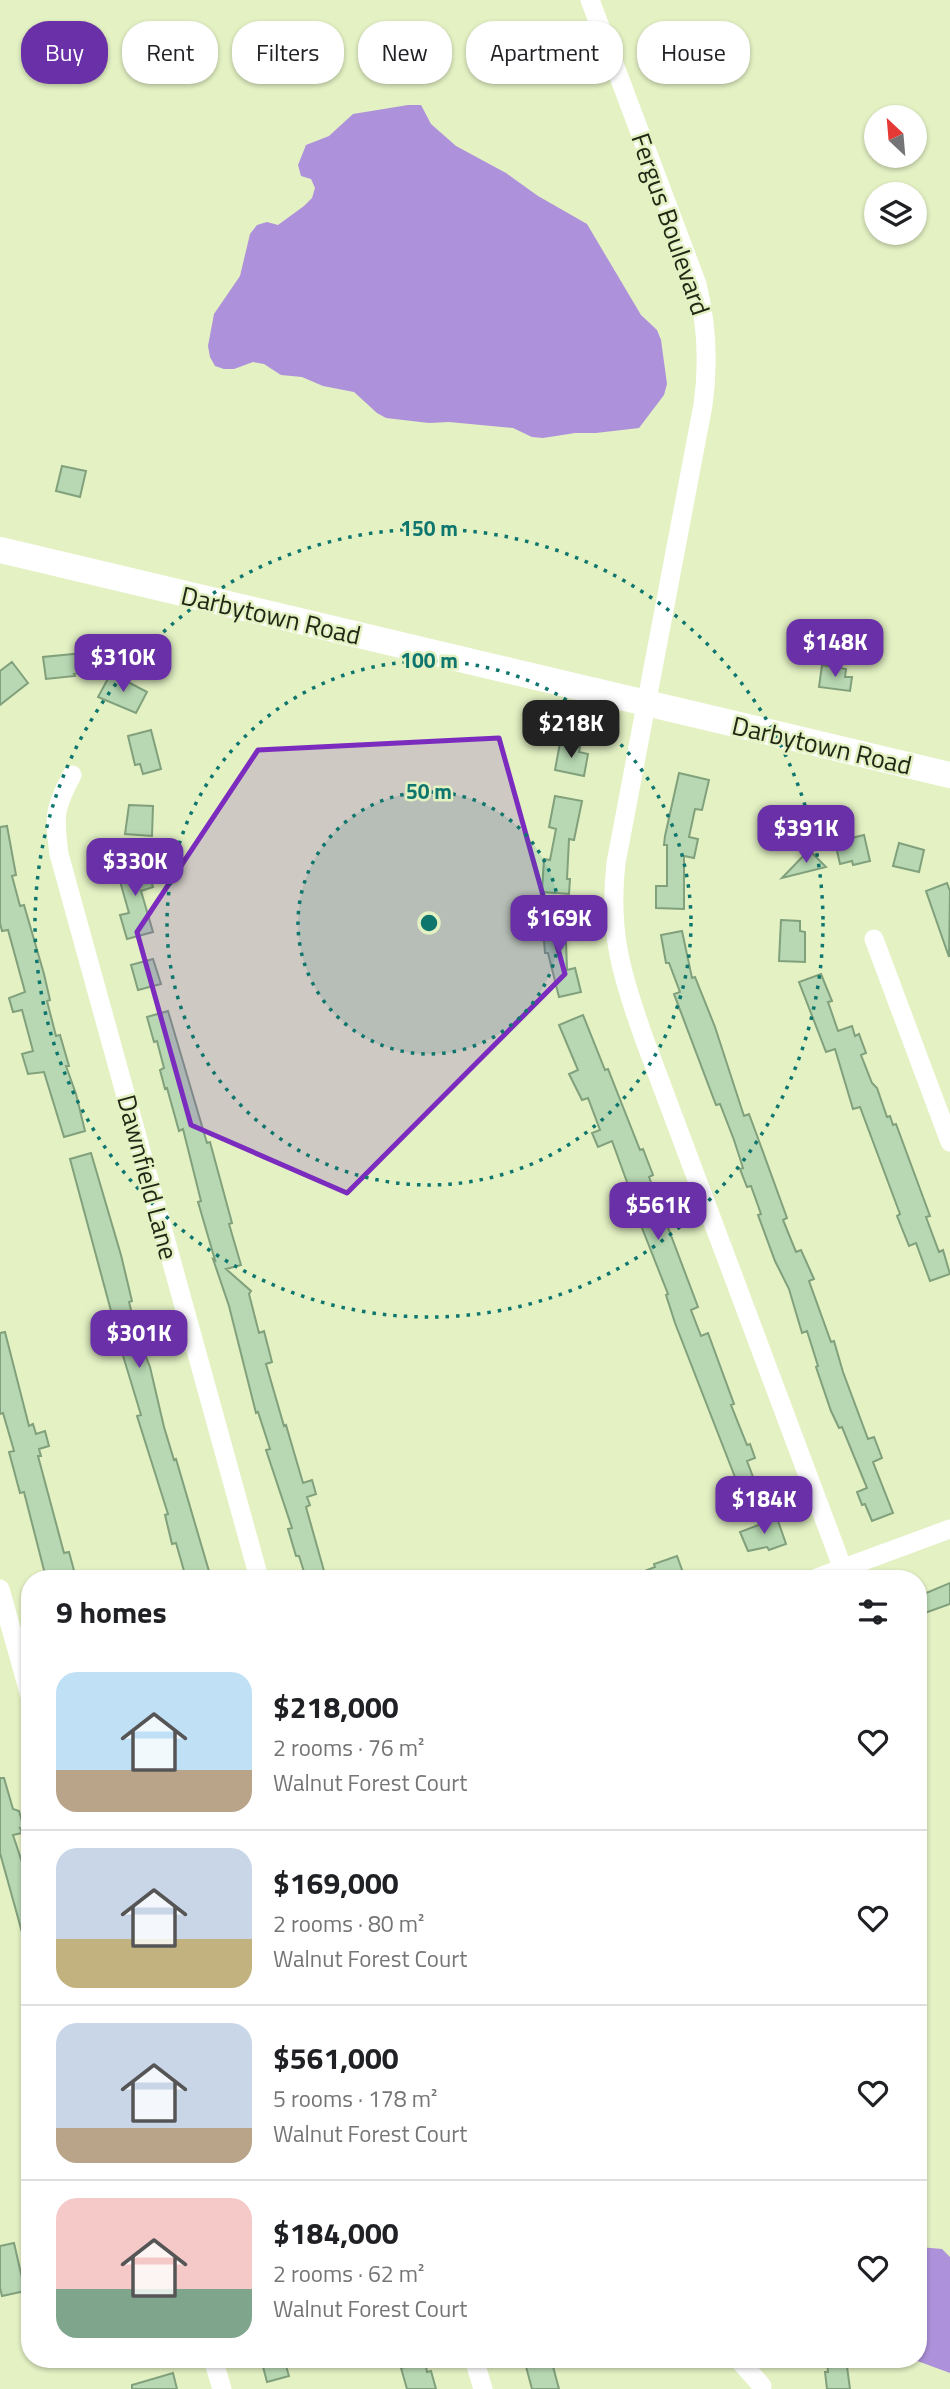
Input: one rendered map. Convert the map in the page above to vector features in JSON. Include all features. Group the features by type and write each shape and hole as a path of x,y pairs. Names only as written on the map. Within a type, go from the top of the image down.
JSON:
{"main road":[{"name":"Darbytown Road","path":"0,551 950,775"}],"street":[{"name":"Fergus Boulevard","path":"590,0 696,284 708,347 703,405 644,703 613,885 612,913 617,951 624,981 645,1041 843,1569"},
{"name":"Dawnfield Lane","path":"72,775 58,801 56,815 59,854 257,1570"},
{"path":"874,939 950,1142"},
{"path":"840,1570 950,1529"},
{"path":"0,1589 21,1664"},
{"path":"216,2368 222,2389"},
{"path":"477,2368 483,2389"},
{"path":"746,2368 762,2386"}],"highlighted area":[{"path":"499,738 565,974 347,1193 191,1125 137,932 258,750"}],"shaded area":[{"path":"421,105 431,124 456,146 506,173 538,196 587,224 641,315 657,330 661,340 667,384 664,395 639,428 543,438 532,437 513,428 386,418 354,392 323,386 302,377 281,375 264,364 253,362 234,369 215,366 208,346 214,314 240,276 250,234 257,225 267,222 278,225 312,198 315,188 311,179 301,176 298,165 306,145 329,136 353,114"},
{"path":"927,2248 942,2249 950,2257 950,2373 927,2365"}],"building":[{"path":"62,466 86,471 80,497 56,491"},
{"path":"83,653 85,672 74,674 75,676 46,679 43,657"},
{"path":"12,662 28,683 0,705 0,671"},
{"path":"822,665 846,669 845,677 852,677 850,691 819,687"},
{"path":"111,673 147,692 136,713 98,697"},
{"path":"151,730 161,769 143,774 140,764 135,765 128,736"},
{"path":"560,743 580,747 579,752 588,754 584,776 555,770"},
{"path":"679,773 709,780 702,810 695,809 689,837 698,839 694,858 684,856 684,909 656,908 656,886 667,886 667,845 664,845"},
{"path":"555,796 582,801 574,840 569,839 569,894 542,892 544,859 550,860 556,829 549,827"},
{"path":"129,805 153,806 152,836 125,834"},
{"path":"7,826 16,875 12,876 20,906 24,905 44,974 50,1000 47,1001 56,1036 60,1035 85,1131 64,1137 44,1072 28,1074 22,1054 33,1051 22,1010 13,1012 9,998 25,992 8,930 2,931 0,923 0,827"},
{"path":"864,835 870,861 853,865 852,861 840,864 835,842"},
{"path":"899,843 924,850 919,872 893,866"},
{"path":"809,850 826,867 782,878"},
{"path":"144,858 153,887 141,891 153,932 127,939 120,915 129,913 116,867"},
{"path":"947,883 950,891 949,957 926,891"},
{"path":"565,914 567,970 575,968 581,992 559,997 548,953 545,953 542,916"},
{"path":"781,920 800,921 800,931 805,932 805,962 779,961"},
{"path":"682,931 692,978 695,977 715,1027 744,1116 749,1114 787,1218 783,1220 796,1252 801,1250 814,1279 809,1281 831,1342 834,1341 868,1439 874,1437 882,1458 873,1462 893,1513 872,1521 857,1492 867,1488 842,1427 839,1428 831,1411 807,1331 802,1333 789,1289 758,1215 761,1214 751,1186 747,1187 740,1169 743,1168 734,1140 720,1104 716,1105 674,994 680,992 669,963 666,963 661,935"},
{"path":"153,959 161,984 138,990 131,965"},
{"path":"821,974 832,1001 828,1002 838,1031 852,1026 855,1036 859,1034 866,1053 861,1055 887,1117 890,1116 893,1125 896,1124 930,1216 926,1217 939,1252 943,1250 950,1274 930,1281 916,1243 909,1246 897,1216 900,1214 860,1107 853,1109 835,1049 826,1052 799,982"},
{"path":"168,1011 207,1143 210,1142 241,1265 226,1269 251,1291 249,1294 259,1333 264,1331 272,1362 266,1364 284,1426 286,1425 303,1483 312,1480 316,1494 307,1497 310,1505 306,1507 324,1570 303,1570 299,1556 296,1556 288,1529 292,1528 266,1450 270,1449 258,1412 256,1413 229,1306 213,1259 215,1260 198,1202 201,1201 183,1129 179,1131 167,1088 165,1089 160,1070 164,1068 147,1017"},
{"path":"583,1015 653,1175 649,1177 698,1307 691,1310 701,1336 708,1333 734,1404 731,1405 755,1458 747,1461 758,1490 742,1495 675,1323 666,1295 668,1294 633,1205 635,1204 612,1141 598,1147 592,1133 600,1130 588,1098 582,1100 569,1074 578,1070 559,1025"},
{"path":"91,1153 121,1255 137,1334 150,1367 164,1427 209,1570 184,1570 176,1543 172,1544 165,1515 168,1514 137,1416 141,1415 121,1349 118,1350 111,1322 114,1322 70,1159"},
{"path":"5,1332 29,1426 33,1424 36,1434 45,1431 49,1446 39,1449 41,1456 38,1456 64,1553 69,1552 74,1570 44,1570 24,1492 20,1493 9,1452 14,1451 3,1413 0,1414 0,1333"},
{"path":"777,1518 786,1544 769,1550 767,1547 748,1551 740,1532"},
{"path":"677,1556 682,1570 647,1570 655,1567 654,1564"},
{"path":"950,1583 950,1604 927,1612 927,1593"},
{"path":"0,1778 4,1778 13,1809 19,1811 21,1818 21,1833 13,1835 21,1859 21,1929 0,1853"},
{"path":"14,2243 21,2274 21,2292 2,2296 0,2246"},
{"path":"263,2368 287,2368 289,2376 267,2382"},
{"path":"401,2368 426,2368 427,2372 431,2371 436,2389 407,2389"},
{"path":"526,2368 553,2368 559,2389 532,2389"},
{"path":"828,2368 847,2368 850,2389 827,2389 825,2372 828,2372"},
{"path":"173,2373 177,2389 132,2389 132,2385"}]}
